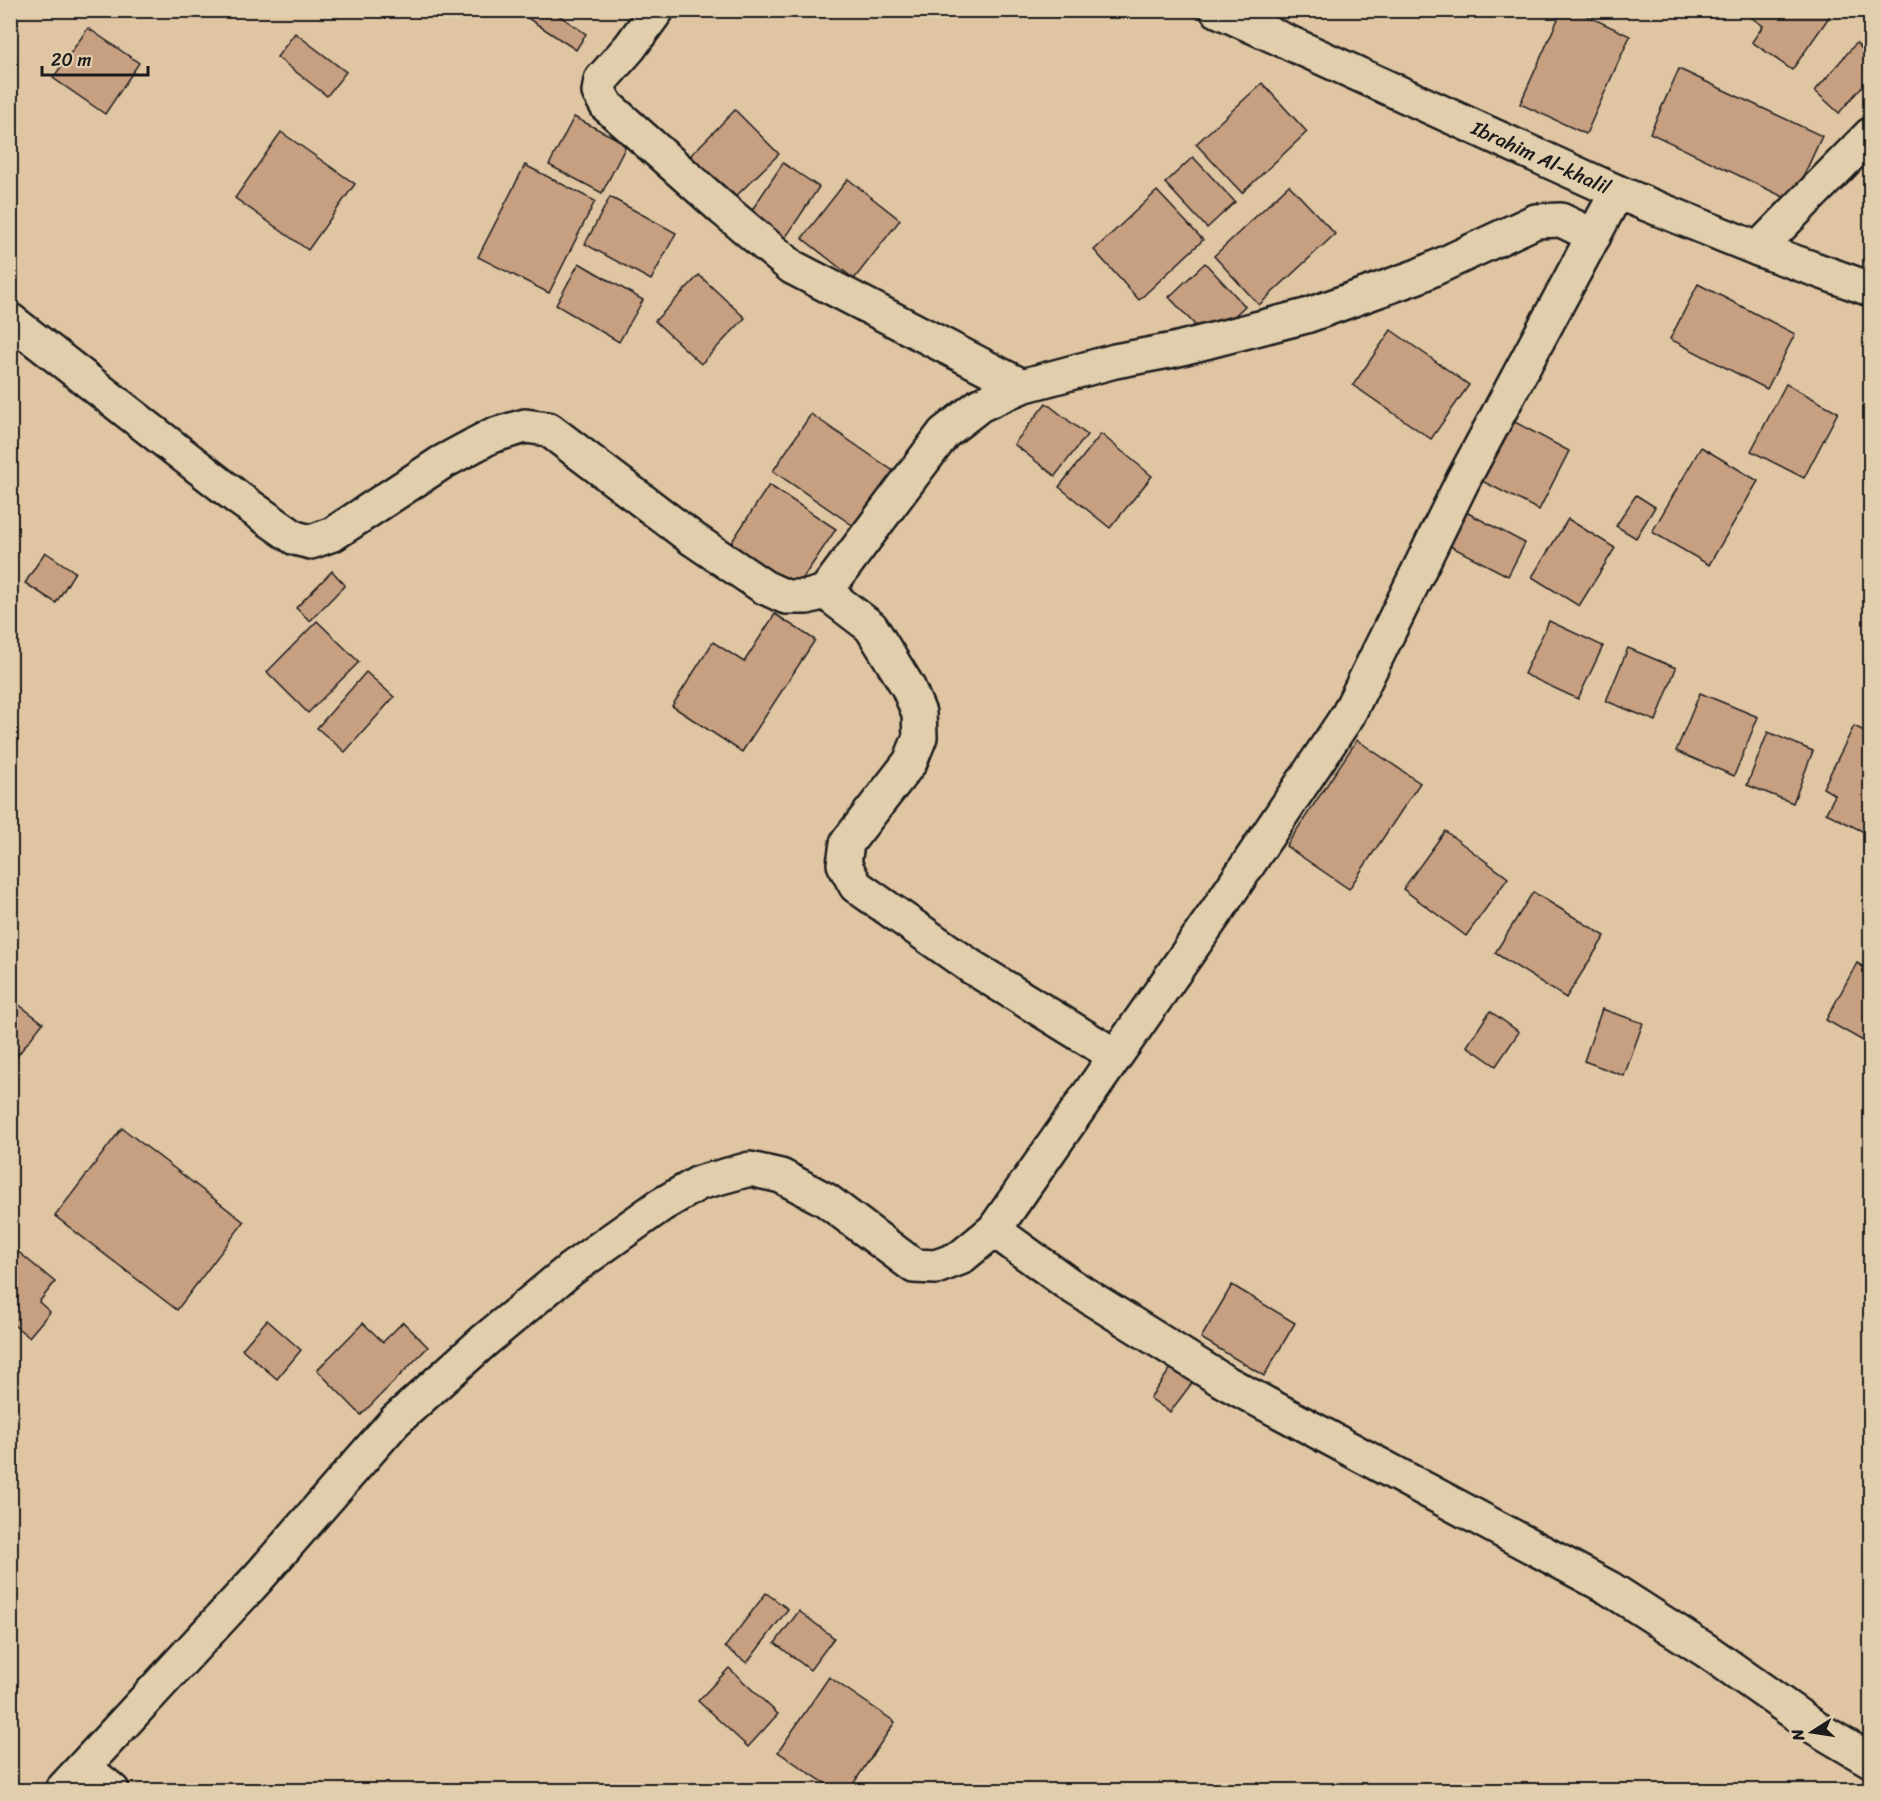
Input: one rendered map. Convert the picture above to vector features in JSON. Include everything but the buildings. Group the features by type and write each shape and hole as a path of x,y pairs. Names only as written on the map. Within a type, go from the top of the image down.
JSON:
{"street":[{"path":"657,10 630,47 601,80 599,92 607,106 792,267 1022,386"},
{"name":"Ibrahim Al-khalil","path":"1217,10 1617,192 1758,249 1870,289"},
{"path":"1758,249 1870,135"},
{"path":"62,1791 258,1578 395,1421 484,1341 571,1269 671,1200 699,1184 750,1169 781,1176 826,1200 914,1266 936,1267 960,1258 994,1230 1114,1055 1217,911 1348,715 1463,480 1617,192"},
{"path":"10,320 238,498 296,538 311,542 333,534 441,463 491,436 525,426 548,429 693,539 764,587 786,597 807,597 825,592 944,432 980,405 1022,386 1115,361 1174,350 1306,316 1418,276 1536,221 1561,220 1594,236"},
{"path":"825,592 871,627 908,687 919,713 920,737 910,762 847,843 844,864 856,886 970,966 1114,1055"},
{"path":"994,1230 1070,1285 1225,1382 1609,1588 1707,1651 1816,1728 1870,1760"},
{"path":"85,1768 112,1791"}]}
